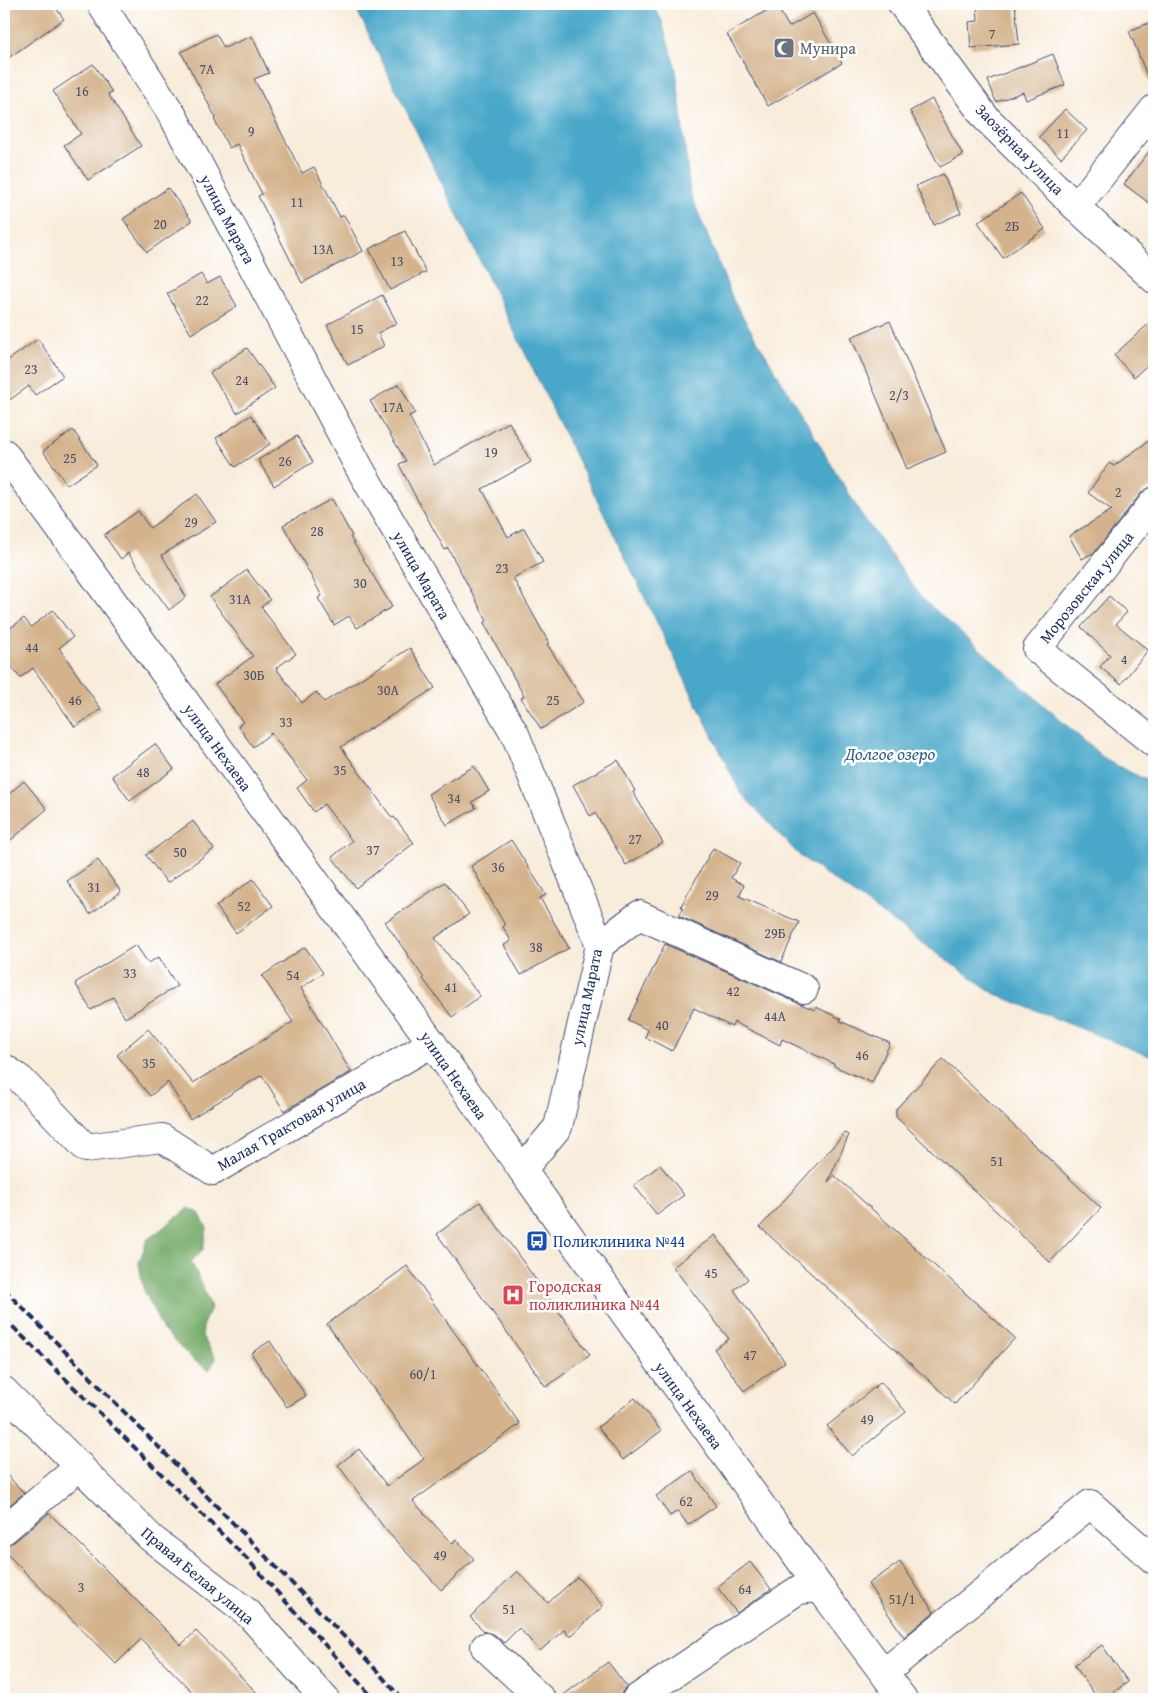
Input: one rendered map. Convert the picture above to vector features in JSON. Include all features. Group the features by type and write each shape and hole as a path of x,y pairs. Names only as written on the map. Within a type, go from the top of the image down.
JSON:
{"street":[{"name":"улица Марата","path":"101,4 173,116 360,469 515,734 600,945 558,1127 522,1170"},
{"name":"Заозёрная улица","path":"902,4 985,117 1076,207 1154,279"},
{"path":"1076,207 1154,109"},
{"name":"улица Нехаева","path":"4,453 432,1043 820,1588 902,1699"},
{"name":"Морозовская улица","path":"1154,502 1037,649 1154,743"},
{"path":"600,945 639,915 804,989"},
{"name":"Малая Трактовая улица","path":"4,1068 21,1080 86,1148 162,1138 213,1171 432,1043"},
{"name":"Правая Белая улица","path":"4,1391 151,1538 248,1613 325,1699"},
{"path":"4,1530 80,1466"},
{"path":"884,1673 1090,1504 1154,1560"},
{"path":"636,1699 798,1590 820,1588"},
{"path":"486,1647 541,1699"}],"green space":[{"path":"189,1208 199,1213 207,1228 203,1249 191,1262 211,1308 204,1322 202,1336 216,1359 209,1370 192,1359 163,1330 143,1288 139,1263 147,1240"}],"water":[{"name":"Долгое озеро","path":"354,4 652,4 661,19 676,69 690,192 734,302 861,514 923,599 1106,760 1154,784 1154,1058 995,994 800,856 740,792"}],"building":[{"path":"4,4 53,4 64,19 4,61"},
{"path":"977,4 1015,4 1019,44 971,48 969,22 978,21"},
{"name":"Мунира","path":"776,5 789,27 813,13 842,63 768,106 727,34"},
{"path":"1154,21 1154,90 1153,90 1129,31"},
{"path":"216,34 224,48 252,36 269,73 254,79 302,173 314,167 340,217 344,215 363,251 302,283 258,196 262,194 237,144 229,148 214,119 216,118 181,52"},
{"path":"1053,54 1065,85 1026,100 1023,92 996,102 988,80"},
{"path":"93,64 112,92 108,94 141,146 88,180 64,145 81,134 53,91"},
{"path":"932,99 963,155 940,167 910,111"},
{"path":"1065,109 1087,130 1061,158 1039,137"},
{"path":"1154,145 1154,207 1124,184"},
{"path":"943,174 961,213 934,225 916,186"},
{"path":"168,188 192,221 147,252 123,219"},
{"path":"1021,193 1045,229 1003,258 978,222"},
{"path":"405,231 426,272 390,290 369,249"},
{"path":"201,274 207,284 220,277 237,306 191,334 167,294"},
{"path":"382,295 397,323 378,333 384,346 348,365 327,325"},
{"path":"1154,319 1154,359 1134,377 1114,355"},
{"path":"890,321 946,452 907,469 851,337"},
{"path":"38,339 63,376 35,395 29,386 4,404 4,363"},
{"path":"247,348 275,388 237,413 210,373"},
{"path":"399,384 415,413 409,416 434,465 509,422 531,462 482,489 508,537 524,528 543,562 513,578 549,643 547,644 584,702 541,729 521,698 524,696 484,623 487,621 448,548 445,550 413,492 399,464 406,461 370,401"},
{"path":"251,415 270,444 235,467 216,438"},
{"path":"73,430 97,465 67,485 43,451"},
{"path":"297,436 313,462 274,486 258,460"},
{"path":"1154,437 1154,482 1151,487 1142,492 1095,552 1082,559 1069,536 1112,510 1088,493 1109,463 1114,466"},
{"path":"197,494 216,522 162,555 186,597 169,610 128,553 121,559 104,535 138,511 150,528"},
{"path":"332,499 352,536 350,537 392,607 357,628 349,616 334,625 318,598 322,596 283,525"},
{"path":"247,570 270,600 261,607 296,654 276,668 302,703 316,692 324,702 410,648 435,688 341,747 392,818 394,817 414,843 356,888 332,857 352,841 324,804 314,812 297,788 307,780 271,733 253,747 238,726 243,722 215,684 253,656 210,597"},
{"path":"1109,596 1127,612 1116,624 1148,650 1121,684 1100,667 1110,655 1081,627"},
{"path":"53,610 73,637 59,648 101,709 75,727 33,668 20,678 4,656 4,633 24,618 31,627"},
{"path":"155,744 174,769 130,801 112,776"},
{"path":"618,760 635,791 633,792 663,843 626,865 595,813 590,816 573,785"},
{"path":"474,766 489,791 472,802 476,808 447,825 428,794"},
{"path":"24,781 47,809 4,846 4,798"},
{"path":"193,821 214,849 167,883 146,855"},
{"path":"511,840 546,895 540,898 569,948 521,975 504,945 511,941 503,927 505,925 471,866"},
{"path":"713,848 740,863 731,878 744,885 739,896 799,922 781,962 679,916 683,908 681,906"},
{"path":"98,860 121,892 90,914 67,881"},
{"path":"253,879 273,906 236,933 216,906"},
{"path":"445,882 469,914 435,938 480,996 452,1017 423,979 385,922"},
{"path":"665,944 798,1003 815,1010 816,1007 841,1019 840,1021 890,1043 872,1083 782,1039 780,1045 734,1022 732,1027 694,1008 672,1051 645,1037 648,1030 628,1020"},
{"path":"136,945 148,963 159,957 177,986 125,1018 113,997 91,1010 75,983"},
{"path":"305,947 323,973 301,988 351,1072 284,1111 262,1075 190,1119 168,1082 150,1096 117,1055 148,1029 193,1083 293,1022 262,976"},
{"path":"943,1059 1101,1208 1050,1262 896,1117 896,1109"},
{"path":"845,1133 849,1135 828,1182 834,1175 1015,1338 955,1404 760,1227"},
{"path":"660,1165 684,1195 657,1215 634,1185"},
{"name":"Городская поликлиника №44","path":"480,1202 590,1355 546,1387 437,1234"},
{"path":"715,1235 748,1279 734,1290 785,1362 744,1391 714,1349 729,1339 673,1267"},
{"path":"407,1266 520,1424 413,1501 452,1544 456,1539 474,1559 441,1590 385,1529 338,1465 359,1449 387,1486 424,1459 327,1324"},
{"path":"270,1341 306,1396 287,1407 251,1353"},
{"path":"881,1382 906,1412 852,1456 827,1426"},
{"path":"635,1398 661,1431 623,1460 598,1427"},
{"path":"692,1471 716,1506 688,1525 678,1511 670,1516 656,1496"},
{"path":"4,1472 24,1493 4,1510"},
{"path":"49,1513 181,1645 196,1631 263,1699 199,1699 141,1639 116,1664 4,1551 4,1545 14,1542"},
{"path":"750,1562 771,1589 737,1613 717,1587"},
{"path":"900,1562 934,1612 904,1637 868,1584"},
{"path":"517,1571 548,1603 577,1577 603,1606 570,1637 564,1630 540,1651 519,1628 504,1643 495,1635 485,1632 470,1617"},
{"path":"1102,1645 1128,1682 1104,1699 1098,1699 1074,1665"},
{"path":"608,1662 627,1687 622,1692 620,1699 558,1699"}],"railway":[{"path":"4,1289 368,1661 402,1699"},
{"path":"4,1318 248,1560 374,1699"}],"place":[{"name":"Мунира","path":"784,48"},
{"name":"Поликлиника №44","path":"537,1241"},
{"name":"Городская поликлиника №44","path":"513,1295"}]}
